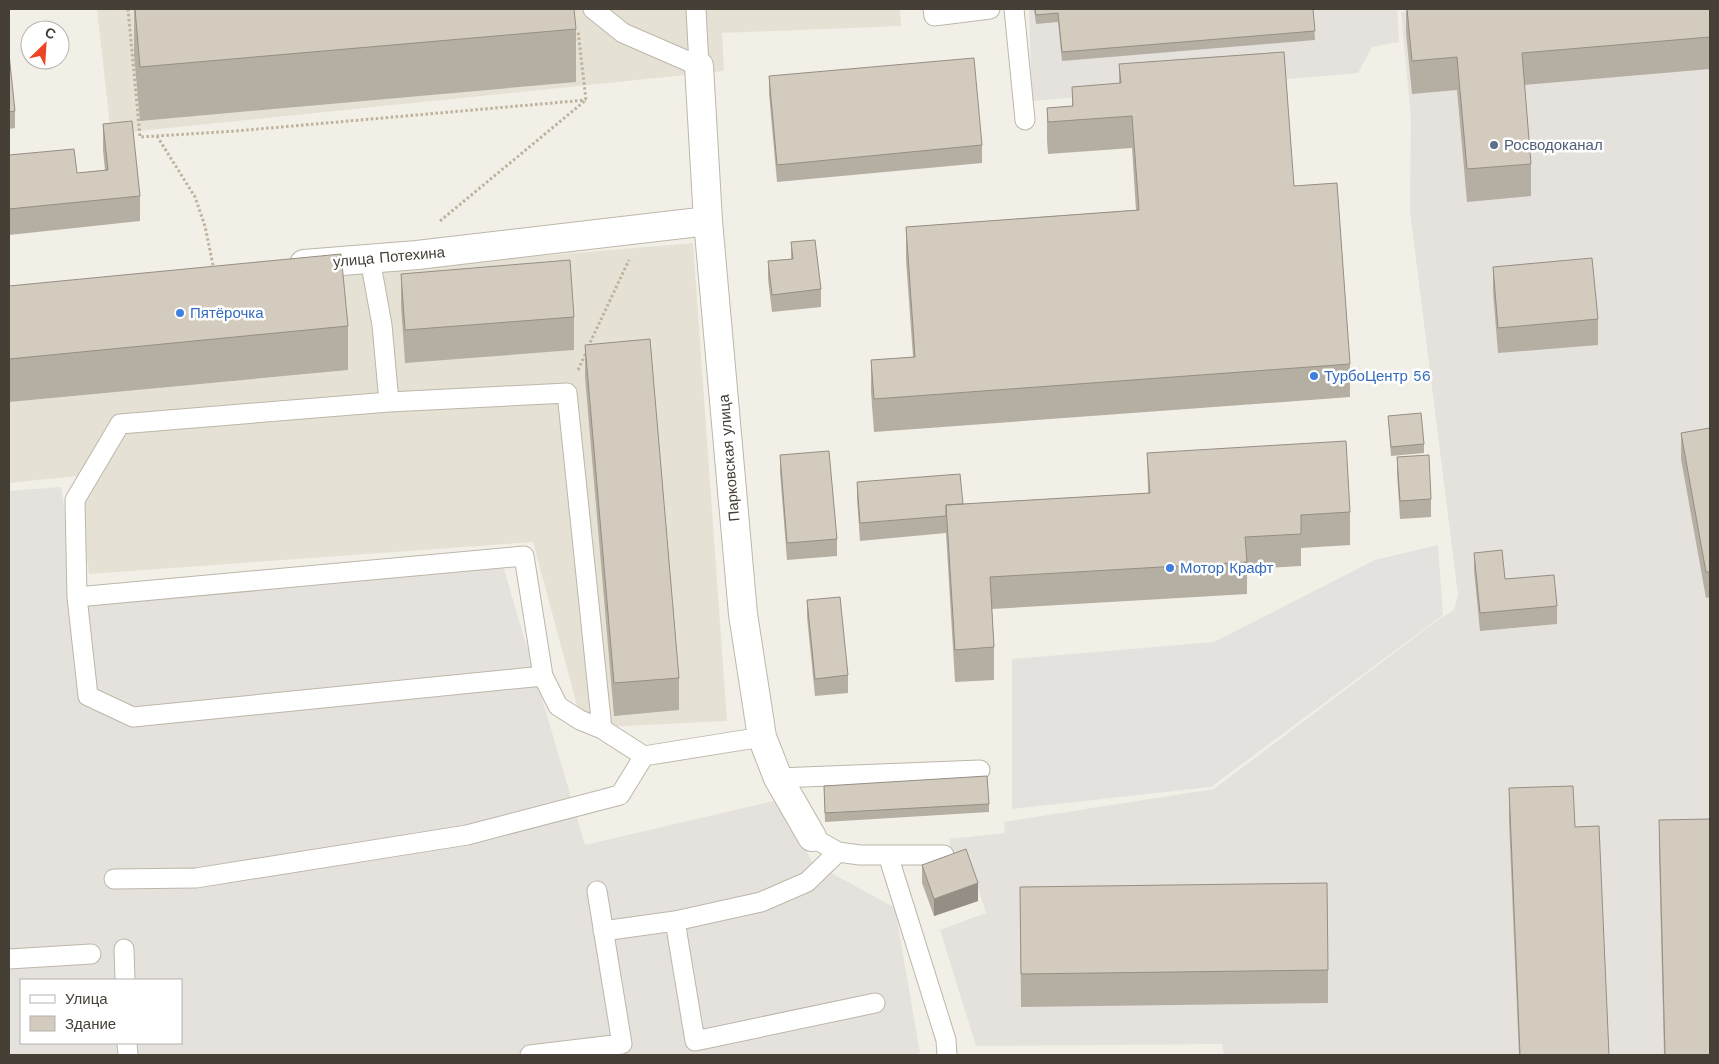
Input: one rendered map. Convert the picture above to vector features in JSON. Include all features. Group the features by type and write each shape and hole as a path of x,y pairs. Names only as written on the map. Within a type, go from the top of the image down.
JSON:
{"street":[{"name":"Парковская улица","path":"699,66 708,221 743,614 762,737 778,778 812,837"},
{"name":"улица Потехина","path":"283,266 417,255 708,221"}],"lane":[{"path":"593,9 623,33 699,66 696,9"},
{"path":"933,9 934,16 990,9"},
{"path":"1014,9 1025,120"},
{"path":"370,259 382,324 389,402"},
{"path":"543,676 133,717 88,696 77,597 74,500 120,424 389,402 567,393 602,730"},
{"path":"77,597 524,556 543,676 558,706 644,756 762,737"},
{"path":"114,879 196,878 467,834 620,794 644,756"},
{"path":"778,778 980,770"},
{"path":"812,837 838,852 860,855 944,855"},
{"path":"604,931 675,921 761,902 807,882 838,852"},
{"path":"888,855 946,1040 947,1055"},
{"path":"530,1055 622,1044 597,891"},
{"path":"675,921 697,1048 875,1003"},
{"path":"124,949 125,979"},
{"path":"9,959 91,954"}],"path":[{"path":"128,9 140,138 586,100"},
{"path":"577,28 586,100"},
{"path":"417,255 416,241 586,100"},
{"path":"157,136 195,197 205,226 215,272"},
{"path":"567,393 629,259"}],"shaded area":[{"path":"97,9 900,9 901,26 722,33 724,71 111,134"},
{"path":"1029,9 1397,9 1399,42 1372,47 1358,73 1032,101"},
{"name":"Росводоканал","path":"1449,9 1710,9 1710,1055 1224,1055 1222,1044 976,1046 940,930 986,913 970,862 951,867 950,839 1005,833 1004,822 1214,789 1439,619 1454,610 1458,595 1410,211 1411,118 1401,12"},
{"path":"693,243 727,721 583,728 533,542 89,574 76,476 9,483 9,301"},
{"path":"61,487 78,600 503,566 585,845 778,800 813,863 895,908 920,1053 906,1055 9,1055 9,491"},
{"path":"1438,545 1443,615 1211,787 1012,809 1012,659 1214,642 1375,560"}],"building":[{"path":"135,9 574,9 576,29 140,67"},
{"path":"1035,9 1313,9 1315,31 1062,52 1058,13 1036,15"},
{"name":"Росводоканал","path":"1407,9 1710,9 1710,37 1522,53 1531,164 1467,169 1457,57 1412,61"},
{"path":"1284,52 1294,186 1337,183 1350,364 874,399 871,360 915,357 906,227 1139,210 1132,116 1048,122 1047,108 1073,106 1072,87 1121,83 1119,64"},
{"path":"9,54 15,111 9,112"},
{"path":"974,58 982,145 777,165 769,76"},
{"path":"132,121 140,196 9,209 9,155 74,149 77,173 108,170 103,124"},
{"path":"815,240 821,289 772,295 768,261 793,259 791,242"},
{"path":"341,254 348,326 9,359 9,286"},
{"path":"1592,258 1598,319 1498,328 1493,267"},
{"path":"570,260 574,317 405,330 401,274"},
{"path":"650,339 679,678 614,683 585,345"},
{"path":"1421,413 1424,444 1391,447 1388,416"},
{"path":"1710,428 1710,572 1706,572 1681,433"},
{"path":"1346,441 1350,512 1301,515 1301,534 1245,537 1247,562 990,577 994,647 955,650 946,505 1150,493 1147,453"},
{"path":"829,451 837,539 787,543 780,455"},
{"path":"1429,455 1431,499 1400,501 1397,457"},
{"path":"960,474 963,504 946,505 946,516 860,523 857,482"},
{"path":"1502,550 1505,579 1554,575 1557,606 1480,613 1474,553"},
{"path":"840,597 848,675 815,679 807,600"},
{"path":"987,776 989,804 825,813 824,786"},
{"path":"1573,786 1575,827 1599,826 1609,1055 1520,1055 1509,788"},
{"path":"1710,819 1710,1055 1665,1055 1659,820"},
{"path":"966,849 978,883 934,899 922,865"},
{"path":"1327,883 1328,970 1021,974 1020,887"}],"place":[{"name":"Росводоканал","path":"1494,145"},
{"name":"Пятёрочка","path":"180,313"},
{"name":"ТурбоЦентр 56","path":"1314,376"},
{"name":"Мотор Крафт","path":"1170,568"}]}
